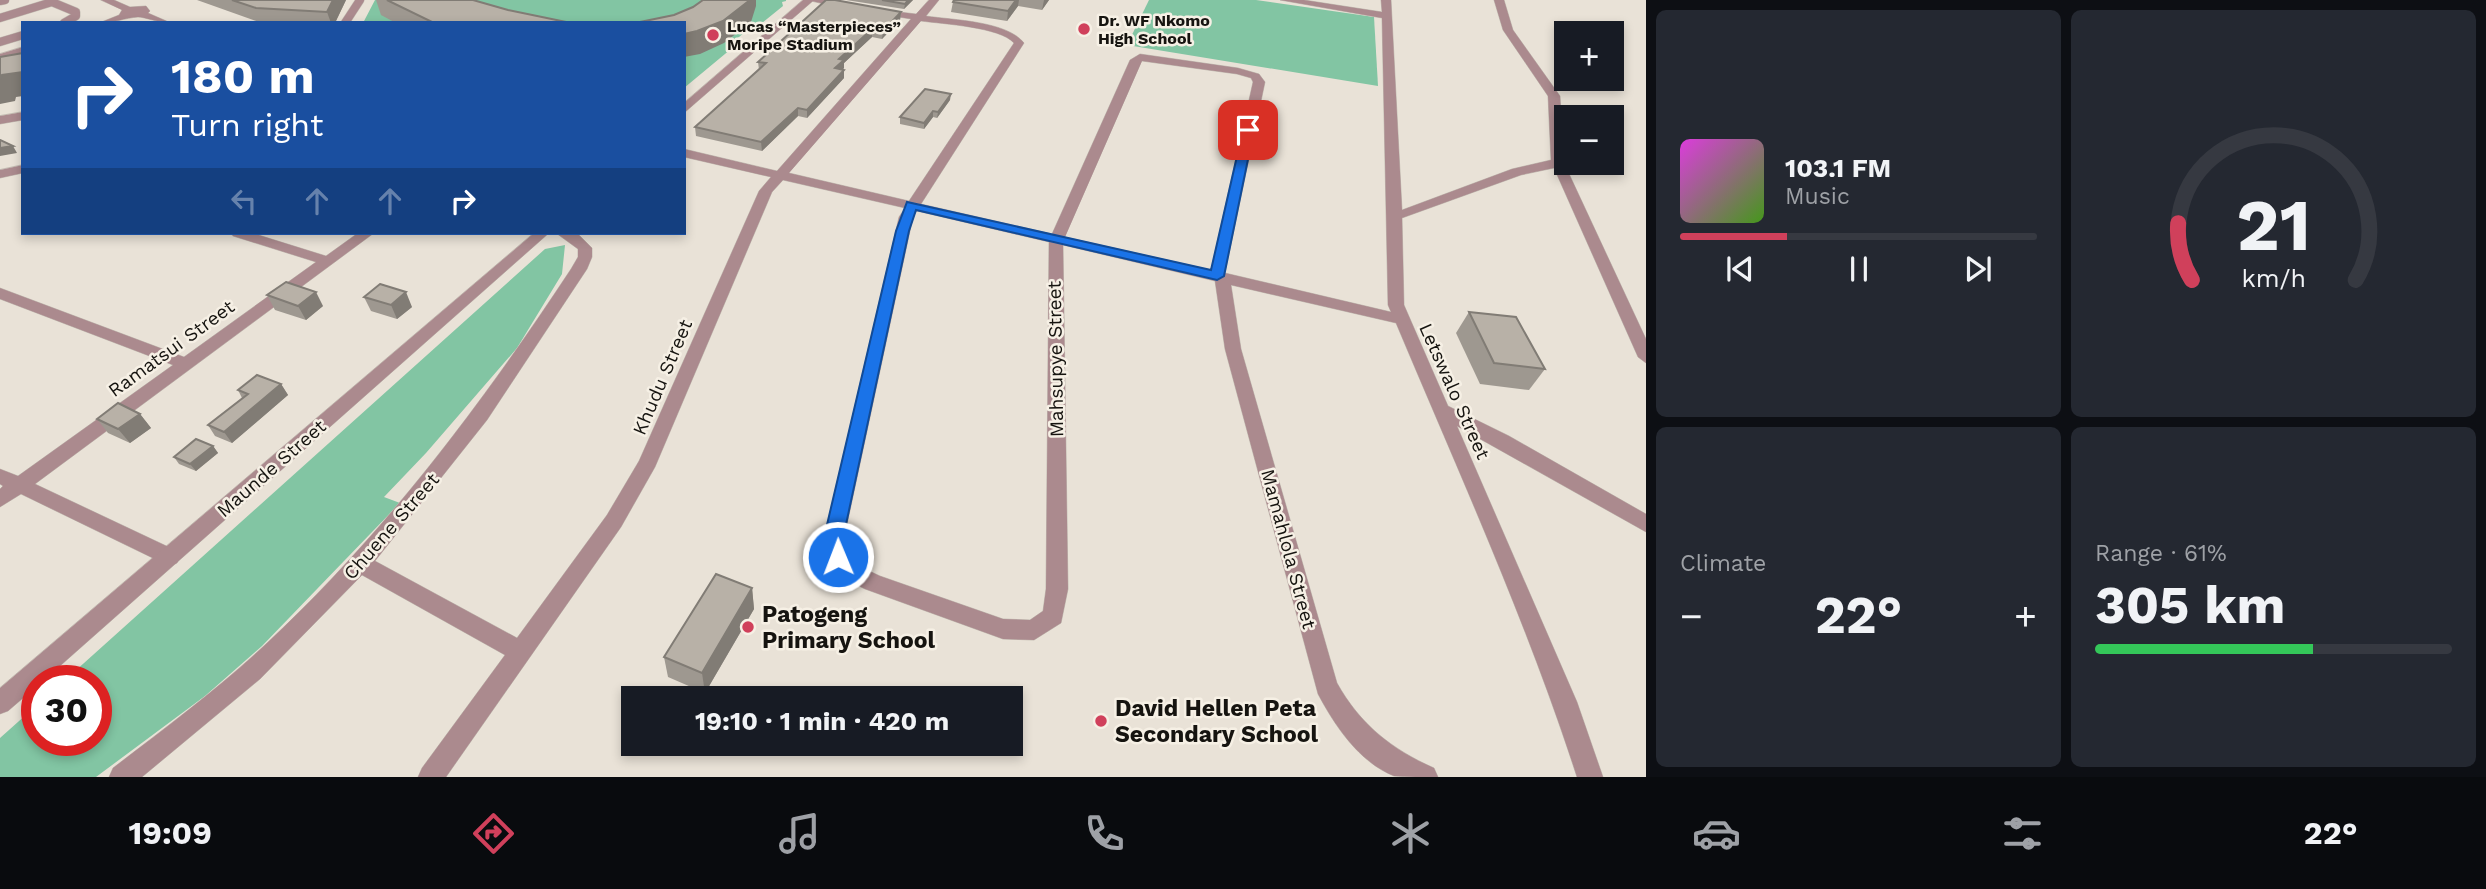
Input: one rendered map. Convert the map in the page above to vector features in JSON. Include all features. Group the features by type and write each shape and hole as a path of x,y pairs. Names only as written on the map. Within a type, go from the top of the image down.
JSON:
{"street":[{"path":"106,0 131,13 159,21"},
{"path":"686,107 811,0 997,30 1013,36 1019,43 911,205"},
{"name":"Khudu Street","path":"431,777 632,492 756,211 779,174 934,0"},
{"path":"1285,0 1387,8"},
{"path":"1499,0 1508,30 1555,96 1555,105"},
{"name":"Letswalo Street","path":"1387,8 1395,216 1395,293 1400,319 1565,702 1590,777"},
{"path":"109,21 131,13"},
{"path":"3,60 21,51"},
{"name":"Mahsupye Street","path":"911,205 902,231 836,529 835,545 838,557 857,575 941,607 1018,631 1034,630 1053,616 1056,605 1056,240 1134,62 1145,56 1197,64"},
{"name":"Mamahlola Street","path":"1197,64 1250,74 1259,82 1219,277 1239,373 1326,686 1350,727 1368,744 1391,760 1425,777"},
{"path":"0,120 21,116"},
{"path":"686,153 1400,319"},
{"path":"1395,216 1424,208 1526,169 1554,164"},
{"path":"0,174 21,169"},
{"path":"1563,175 1646,357"},
{"path":"244,235 327,261"},
{"name":"Ramatsui Street","path":"0,499 184,363 364,235"},
{"name":"Maunde Street","path":"0,703 540,235"},
{"name":"Chuene Street","path":"122,777 245,678 292,635 360,563 482,415 579,270 585,257 585,248 571,235"},
{"path":"0,293 184,363"},
{"path":"1441,410 1502,441 1646,524"},
{"path":"0,475 170,556"},
{"path":"360,563 521,652"}],"lane":[{"path":"0,9 31,0"},
{"path":"346,21 360,0"},
{"path":"0,18 52,2 76,12 76,16 67,21"},
{"path":"0,42 21,36"}],"green space":[{"name":"Lucas “Masterpieces” Moripe Stadium","path":"375,0 786,0 782,2 783,6 762,23 757,22 727,47 731,49 686,86 686,21 364,21"},
{"path":"1149,0 1256,0 1374,17 1378,86 1127,45"},
{"path":"565,245 562,274 517,348 384,497 400,503 262,646 205,696 96,777 0,777 0,738 21,719 21,756 112,756 112,665 82,665 545,249"}],"building":[{"path":"232,0 333,0 327,12 256,8"},
{"path":"387,0 473,0 561,21 430,21"},
{"path":"703,0 750,0 723,21 686,34 686,21 645,21 674,15"},
{"path":"826,0 901,12 883,31 872,29 839,59 844,60 835,68 844,70 807,110 798,108 761,142 695,127 766,63 758,62"},
{"path":"882,0 908,0 905,4"},
{"path":"1016,0 1008,11 953,2"},
{"path":"21,53 21,72 2,75 0,79 0,57"},
{"path":"925,89 951,94 938,112 933,111 924,123 900,117"},
{"path":"0,140 13,146 0,148"},
{"path":"286,282 316,292 298,306 267,295"},
{"path":"380,284 406,292 391,305 364,297"},
{"path":"1469,312 1516,317 1545,369 1494,363"},
{"path":"257,375 281,384 224,432 208,425 248,394 238,390"},
{"path":"118,403 140,414 118,429 97,419"},
{"path":"196,439 213,446 190,464 174,457"},
{"path":"716,574 752,588 702,673 664,657"}],"place":[{"name":"Dr. WF Nkomo High School","path":"1084,29"},
{"name":"Lucas “Masterpieces” Moripe Stadium","path":"713,35"},
{"name":"Patogeng Primary School","path":"748,627"},
{"name":"David Hellen Peta Secondary School","path":"1101,721"}],"route":[{"path":"838,557 835,545 836,529 902,231 911,205 1217,276 1248,130"}]}
